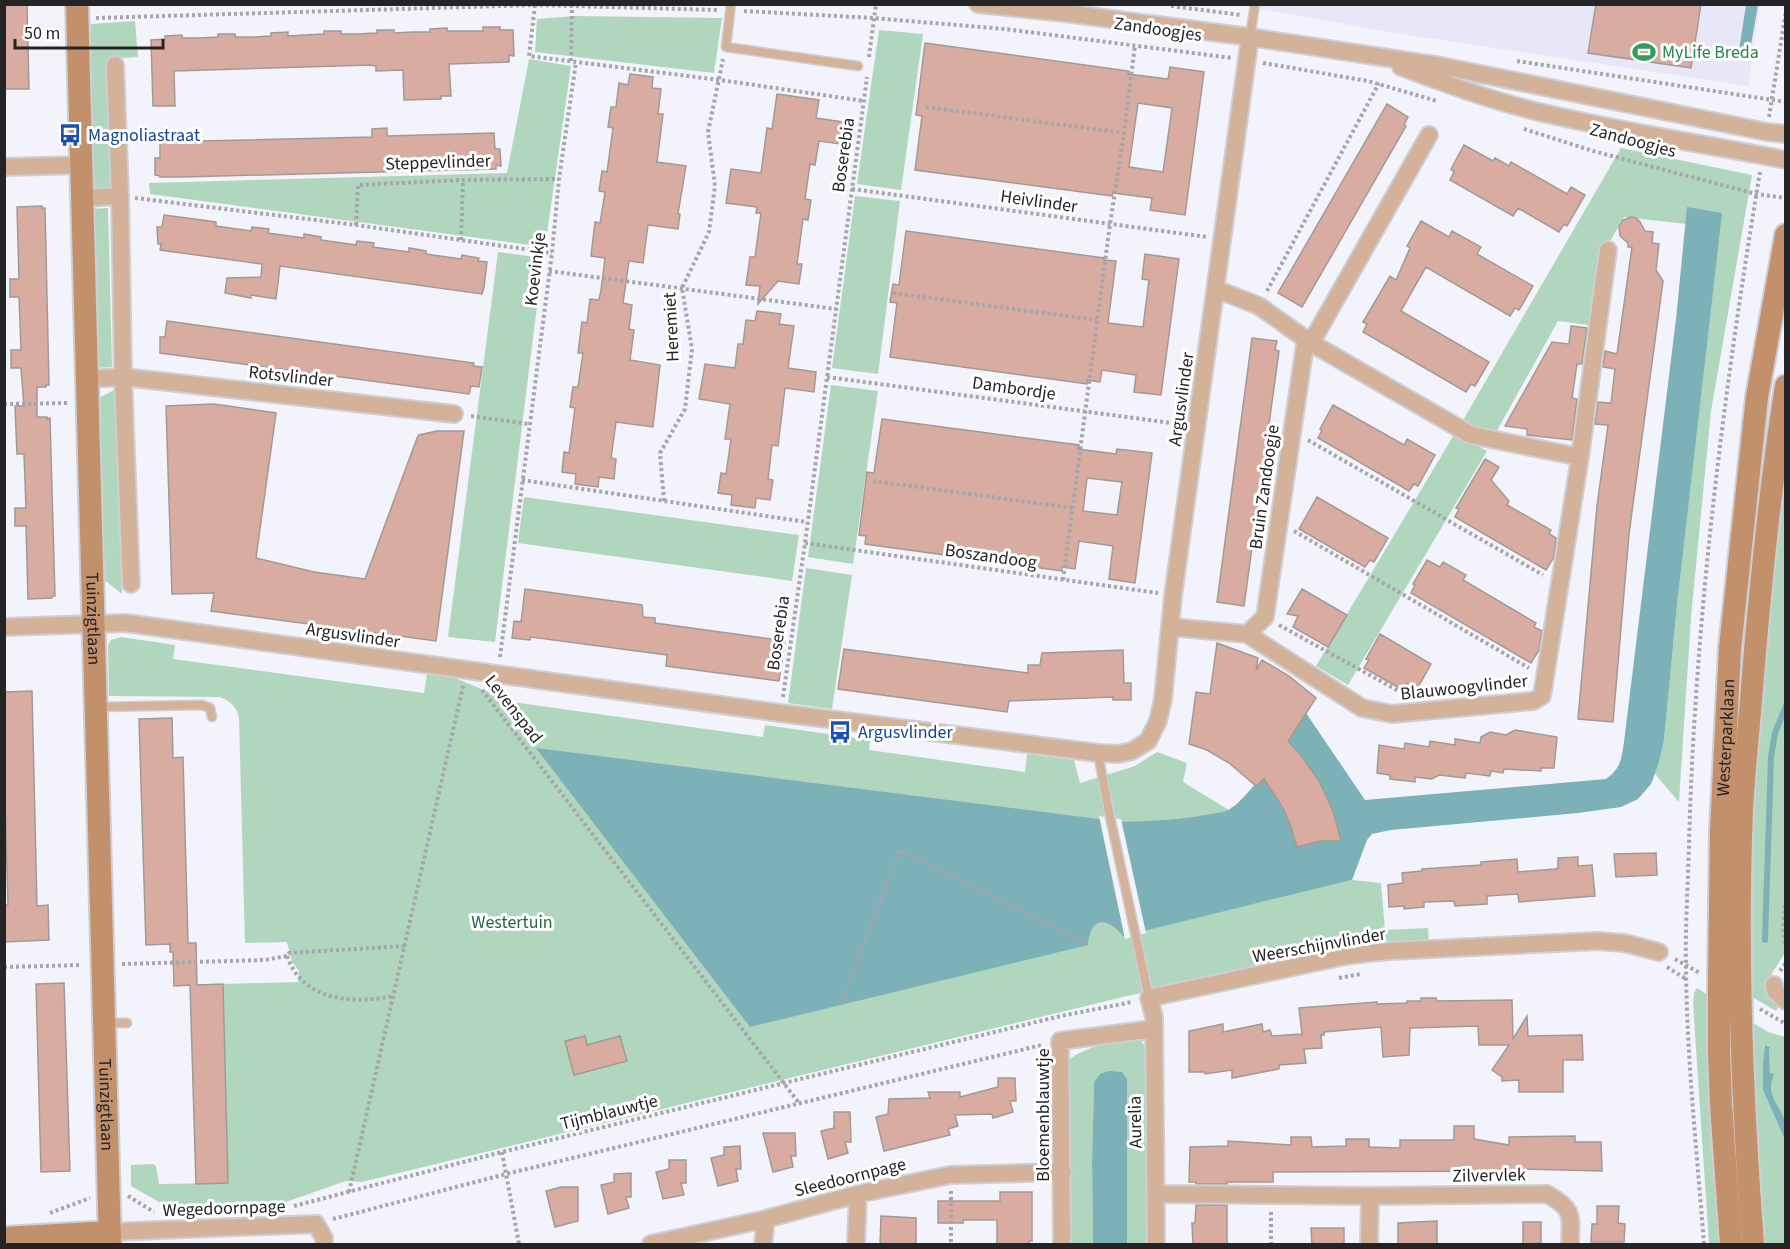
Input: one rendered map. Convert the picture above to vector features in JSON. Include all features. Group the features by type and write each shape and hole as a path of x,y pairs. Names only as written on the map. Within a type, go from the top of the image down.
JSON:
{"main road":[{"name":"Tuinzigtlaan","path":"77,12 110,1238"},
{"name":"Westerparklaan","path":"1731,1245 1721,1095 1719,985 1721,831 1730,648 1757,397 1785,235"},
{"name":"Westerparklaan","path":"1753,1245 1745,1144 1742,1047 1740,903 1742,808 1760,585 1772,473 1785,386"},
{"path":"4,1238 110,1238"}],"street":[{"name":"Zandoogjes","path":"978,4 1250,37 1441,66 1785,134"},
{"name":"Argusvlinder","path":"4,627 126,623 780,713 1098,753 1118,754 1132,751 1148,741 1158,721 1163,699 1173,596 1250,37"},
{"name":"Zandoogjes","path":"1369,56 1440,82 1530,110 1610,128 1785,160"},
{"path":"115,65 131,584"},
{"name":"Bruin Zandoogje","path":"1265,617 1292,430 1308,341 1429,135"},
{"path":"4,168 81,165"},
{"path":"82,198 120,196"},
{"name":"Blauwoogvlinder","path":"1170,627 1247,634 1362,708 1392,714 1533,701 1542,696 1580,458 1608,250"},
{"path":"1216,289 1259,306 1308,341 1471,435 1580,458"},
{"name":"Rotsvlinder","path":"87,379 123,377 454,414"},
{"path":"1247,634 1265,617"},
{"name":"Weerschijnvlinder","path":"1149,998 1345,956 1390,951 1598,941 1631,944 1659,958"},
{"path":"1774,985 1775,991 1785,1001"},
{"name":"Aurelia","path":"1149,998 1154,1017 1155,1245"},
{"name":"Bloemenblauwtje","path":"1062,1245 1060,1041 1153,1029"},
{"name":"Sleedoornpage","path":"651,1245 766,1219 858,1194 950,1175 1062,1172"},
{"path":"856,1245 858,1194"},
{"name":"Zilvervlek","path":"1156,1194 1370,1196 1546,1194 1563,1203 1571,1216 1570,1245"},
{"path":"1369,1245 1370,1196"},
{"path":"763,1245 766,1219"},
{"path":"316,1224 324,1238 324,1245"},
{"name":"Wegedoornpage","path":"110,1238 316,1224"}],"lane":[{"path":"1250,37 1255,4"},
{"path":"730,7 726,47 858,66"},
{"path":"96,707 202,705 210,708 212,717"},
{"path":"1098,753 1149,998"},
{"path":"104,1023 127,1023"}],"path":[{"path":"869,60 876,4"},
{"path":"535,5 529,56 864,101"},
{"name":"Zandoogjes","path":"77,12 535,5 730,7 1005,29 1135,45 1379,83 1446,105"},
{"name":"Koevinkje","path":"498,674 552,253 573,62 572,5"},
{"path":"1063,580 1135,45"},
{"name":"Heremiet","path":"664,501 660,453 685,409 692,349 682,288 709,232 715,186 708,132 726,47"},
{"name":"Boserebia","path":"780,713 868,70"},
{"path":"1259,306 1379,83"},
{"path":"1772,100 1785,102"},
{"path":"926,107 1124,133"},
{"name":"Zandoogjes","path":"1514,126 1604,154 1756,194 1785,198"},
{"name":"Steppevlinder","path":"356,225 358,185 463,180 559,179"},
{"path":"461,240 463,180"},
{"name":"Heivlinder","path":"851,189 1222,240"},
{"path":"120,196 356,225 552,253"},
{"path":"549,271 836,309"},
{"path":"893,293 1098,320"},
{"name":"Dambordje","path":"827,377 1197,427"},
{"path":"4,404 88,402"},
{"path":"454,414 529,424"},
{"path":"1292,430 1560,585"},
{"path":"522,480 807,522"},
{"path":"873,481 1073,508"},
{"path":"1278,522 1545,678"},
{"name":"Boszandoog","path":"805,543 1173,596"},
{"path":"1265,617 1433,710"},
{"name":"Levenspad","path":"350,1192 467,670"},
{"name":"Levenspad","path":"467,670 799,1103"},
{"path":"840,1005 900,850 1088,945"},
{"path":"1785,899 1783,927 1785,949"},
{"path":"4,968 264,960 287,956 289,953 405,946"},
{"path":"287,956 289,964 299,978 313,990 332,997 353,1000 372,1000 394,996"},
{"path":"1659,958 1686,979"},
{"path":"1335,978 1367,973"},
{"name":"Tijmblauwtje","path":"286,1207 784,1083 1061,1016 1149,998"},
{"path":"1780,1021 1785,1024"},
{"path":"316,1224 506,1174 1060,1041"},
{"path":"502,1152 519,1245"},
{"path":"950,1175 951,1245"},
{"path":"1270,1195 1271,1245"},
{"path":"45,1214 87,1198 129,1196 162,1218"}],"shaded area":[{"path":"1251,4 1760,5 1748,86 1395,33 1251,7"}],"green space":[{"path":"574,16 722,18 714,73 535,52 537,19"},
{"path":"135,21 138,57 108,59 110,188 90,187 91,24"},
{"path":"879,30 923,34 901,190 857,184"},
{"path":"529,59 571,66 545,247 150,194 149,183 507,173"},
{"path":"1621,148 1752,175 1711,411 1691,617 1679,802 1655,774 1664,740 1704,365 1688,207 1686,224 1624,217 1596,266 1604,273 1597,326 1558,321 1494,436 1485,435 1462,422"},
{"path":"855,196 900,201 878,374 832,368"},
{"path":"108,208 112,367 94,368 90,209"},
{"path":"498,252 543,258 495,642 448,637"},
{"path":"831,385 878,391 853,564 808,557"},
{"path":"116,389 122,594 102,578 95,400"},
{"path":"1455,433 1487,451 1348,685 1316,666"},
{"path":"1785,474 1785,953 1772,973 1770,988 1779,1006 1776,1011 1747,994 1750,812 1772,534"},
{"path":"524,497 799,535 792,581 518,543"},
{"path":"806,568 852,575 832,709 788,703"},
{"name":"Westertuin","path":"121,637 175,645 173,659 424,693 427,674 453,677 512,702 763,737 765,725 870,740 869,750 1025,772 1027,754 1074,760 1080,783 1135,766 1157,752 1187,763 1183,782 1229,810 1249,905 1352,880 1381,883 1385,930 1428,928 1429,942 1352,947 1127,996 362,1182 346,1181 277,1205 173,1210 131,1186 131,1165 153,1164 156,1166 159,1184 228,1183 223,984 298,982 299,971 292,962 287,942 245,943 239,717 236,710 230,702 220,697 109,696 108,645 111,640"},
{"path":"1697,988 1711,997 1724,1244 1709,1244 1693,1003"},
{"path":"1748,1020 1768,1032 1785,1037 1785,1124 1772,1094 1773,1074 1770,1074 1769,1045 1765,1045 1763,1090 1785,1140 1785,1244 1761,1244"},
{"path":"1131,1039 1141,1040 1145,1047 1147,1063 1146,1244 1127,1244 1127,1079 1094,1082 1093,1244 1068,1244 1068,1069 1071,1058 1092,1048"}],"water":[{"path":"1746,5 1758,5 1749,56 1742,54 1742,50 1739,50"},
{"path":"1687,207 1722,213 1677,605 1664,740 1651,784 1638,799 1621,807 1391,830 1372,834 1367,840 1352,880 1123,936 1111,925 1100,922 1092,929 1088,945 750,1027 536,748 1122,822 1166,820 1221,812 1236,804 1258,781 1306,713 1365,800 1606,779 1620,763 1624,742 1676,319"},
{"path":"1765,1045 1769,1046 1770,1073 1774,1074 1771,1090 1786,1125 1785,1140 1763,1090"},
{"path":"1109,1071 1122,1072 1127,1079 1127,1244 1093,1244 1094,1082 1100,1074"}],"pier":[{"path":"1099,816 1121,819 1146,933 1125,939"}],"building":[{"path":"4,4 27,4 29,89 4,89"},
{"path":"1596,4 1701,4 1691,68 1588,53"},
{"path":"483,27 513,30 514,56 509,55 509,62 449,64 451,96 441,96 441,99 404,100 403,70 376,71 376,66 370,65 174,71 175,106 153,106 151,40 165,39 165,36 182,35 182,38 198,38 218,37 218,34 235,34 235,37 254,37 288,32 288,36 324,34 324,31 357,34 377,33 377,30 394,30 394,33 430,32 430,29 447,28 447,31 483,31"},
{"path":"925,43 1129,71 1128,74 1168,79 1170,67 1204,72 1185,215 1150,210 1152,198 1113,193 1112,196 915,170 922,116 916,115","holes":["1138,103 1172,108 1163,172 1129,167"]},
{"path":"630,74 653,77 652,88 661,89 658,114 663,114 657,162 686,166 678,214 680,214 678,229 648,225 643,263 629,261 623,303 632,305 629,329 634,330 630,360 660,365 653,427 616,422 611,458 616,459 614,479 599,477 598,487 575,484 576,474 562,472 564,452 569,453 575,408 570,407 573,387 578,387 583,353 578,353 582,322 587,323 590,299 599,300 601,290 605,258 591,256 595,222 600,223 605,192 599,191 602,171 607,172 613,128 608,127 611,107 616,107 619,83 628,85"},
{"path":"777,94 819,100 816,118 849,123 847,145 819,141 815,165 810,164 805,199 811,200 808,220 803,219 797,264 802,264 799,284 778,281 758,304 760,286 746,285 750,257 755,257 761,213 756,213 757,207 726,203 731,169 761,173 767,128 772,129"},
{"path":"1387,104 1408,117 1404,125 1406,126 1302,307 1278,293"},
{"path":"387,128 387,136 494,133 495,149 500,149 501,166 496,165 496,169 182,177 155,175 155,158 160,158 160,142 372,137 372,129"},
{"path":"1464,145 1493,161 1495,158 1509,166 1511,162 1567,194 1571,187 1585,195 1567,226 1564,224 1559,232 1518,208 1513,216 1450,180 1454,172 1451,169"},
{"path":"42,206 45,208 49,385 37,387 37,417 50,418 55,596 28,599 26,526 15,526 15,508 26,508 24,454 17,454 15,406 24,406 21,368 11,368 11,350 21,350 19,297 10,297 10,279 19,279 17,207"},
{"path":"164,215 216,222 216,226 251,231 252,227 269,229 268,233 304,238 304,234 321,237 321,240 356,245 357,241 374,243 373,247 409,252 409,248 426,251 426,254 461,259 462,255 479,258 478,261 487,262 484,287 482,294 280,266 276,299 251,295 251,298 225,293 227,278 261,277 262,264 160,250 157,227 162,227"},
{"path":"1631,217 1640,222 1645,231 1653,232 1652,243 1659,244 1656,270 1663,281 1629,534 1613,722 1578,719 1597,506 1608,425 1595,424 1598,402 1611,403 1615,369 1603,367 1605,351 1617,354 1632,247 1628,247 1628,243 1620,236 1619,227 1623,220"},
{"path":"1421,221 1449,237 1452,231 1481,247 1477,254 1533,286 1519,310 1515,308 1510,316 1426,267 1401,311 1489,362 1475,386 1471,384 1466,392 1363,332 1367,324 1363,322 1390,276 1396,280 1410,248 1407,246"},
{"path":"906,231 1116,261 1108,323 1143,327 1149,280 1142,279 1145,254 1179,259 1161,395 1134,392 1136,375 1102,370 1100,382 1087,380 1087,384 890,357 897,303 890,302 893,284 899,285"},
{"path":"757,311 781,314 779,324 794,326 788,368 816,372 814,392 785,388 778,446 772,445 768,479 773,480 770,500 756,498 755,508 731,505 732,495 718,493 721,473 726,474 731,439 725,439 730,404 699,399 705,364 735,368 738,344 743,344 746,320 755,321"},
{"path":"167,321 474,363 473,366 482,367 479,387 471,386 469,394 160,353 160,337 165,337"},
{"path":"1571,326 1587,328 1582,364 1577,364 1572,398 1577,399 1572,440 1527,435 1527,429 1505,426 1552,342 1569,344"},
{"path":"1252,338 1277,341 1275,350 1279,351 1244,606 1217,602"},
{"path":"214,404 276,413 256,558 314,572 365,579 419,435 437,431 464,431 436,641 211,611 214,593 172,594 166,406"},
{"path":"1333,405 1404,445 1407,439 1435,455 1418,486 1414,484 1409,491 1318,438 1322,430 1320,429"},
{"path":"882,419 1079,445 1078,449 1116,454 1117,449 1152,453 1135,583 1109,579 1113,546 1079,541 1075,569 1062,567 1062,571 865,544 866,536 859,535 867,472 874,473","holes":["1087,478 1122,482 1117,515 1083,511"]},
{"path":"1485,459 1499,467 1491,480 1509,501 1507,505 1551,530 1549,534 1556,538 1554,557 1546,570 1455,517 1459,509 1456,508"},
{"path":"1317,497 1388,538 1374,562 1370,560 1365,567 1299,529"},
{"path":"1427,560 1440,567 1443,562 1466,575 1463,580 1536,623 1534,627 1542,631 1539,650 1531,663 1411,593 1415,585 1413,584"},
{"path":"525,589 642,605 643,617 655,618 655,623 785,641 779,681 666,666 667,655 531,637 530,640 512,638 514,621 521,622"},
{"path":"1302,589 1347,615 1328,647 1293,627 1298,616 1287,614"},
{"path":"1380,634 1431,664 1417,689 1407,683 1403,690 1364,668 1369,660 1366,659"},
{"path":"1217,643 1258,658 1256,670 1262,660 1289,676 1316,698 1288,741 1320,783 1333,811 1341,841 1321,841 1297,847 1283,808 1264,779 1256,786 1229,763 1207,750 1189,744 1196,692 1210,694"},
{"path":"844,649 1028,673 1028,665 1040,665 1042,653 1123,650 1124,683 1131,683 1131,700 1113,700 1113,697 1009,701 1007,712 838,689"},
{"path":"32,691 37,906 48,905 49,940 4,942 4,905 8,905 4,692"},
{"path":"172,718 173,758 183,757 188,943 196,943 197,985 223,984 228,1183 196,1184 190,985 174,986 173,952 170,952 170,944 146,945 139,719"},
{"path":"1515,730 1557,737 1554,768 1541,768 1541,771 1504,769 1503,773 1491,771 1490,776 1466,773 1465,778 1439,775 1432,779 1415,777 1415,782 1390,779 1390,775 1377,773 1379,745 1404,749 1405,743 1429,747 1430,741 1455,745 1455,739 1480,743 1481,737 1490,732 1506,735"},
{"path":"1656,853 1657,875 1616,877 1614,854"},
{"path":"1578,857 1578,866 1592,865 1595,896 1519,902 1518,894 1487,896 1487,904 1455,906 1454,901 1424,902 1424,907 1404,909 1404,906 1389,907 1388,885 1403,883 1402,873 1517,859 1518,872 1555,869 1558,868 1558,858"},
{"path":"64,983 70,1171 41,1172 36,984"},
{"path":"1421,998 1436,998 1437,1001 1512,1000 1513,1039 1527,1016 1528,1036 1582,1035 1583,1060 1563,1060 1563,1092 1519,1092 1519,1080 1502,1081 1502,1077 1492,1070 1509,1045 1479,1045 1478,1026 1410,1028 1409,1055 1383,1057 1381,1027 1324,1032 1324,1035 1321,1035 1322,1048 1304,1049 1306,1063 1279,1065 1279,1069 1232,1078 1232,1070 1205,1074 1205,1072 1189,1072 1189,1031 1223,1024 1223,1032 1262,1024 1263,1032 1270,1030 1272,1036 1302,1034 1299,1008 1377,1002 1377,1004 1407,1003 1407,1001 1421,1001"},
{"path":"585,1036 587,1045 620,1036 627,1061 574,1075 565,1041"},
{"path":"998,1078 1015,1078 1016,1101 1010,1101 1013,1112 993,1118 992,1114 955,1115 958,1126 948,1129 950,1135 884,1151 876,1117 888,1114 889,1099 930,1098 928,1092 960,1092 960,1097 998,1087"},
{"path":"834,1112 850,1112 851,1142 845,1142 848,1153 828,1159 821,1131 834,1128"},
{"path":"1454,1126 1474,1126 1474,1139 1509,1145 1509,1137 1575,1136 1575,1142 1601,1142 1602,1171 1524,1169 1523,1171 1273,1172 1273,1182 1196,1184 1196,1182 1189,1182 1190,1147 1228,1146 1228,1141 1291,1145 1291,1137 1311,1137 1312,1147 1346,1146 1346,1139 1369,1139 1369,1147 1400,1148 1400,1140 1454,1140"},
{"path":"763,1133 795,1133 796,1156 791,1156 793,1167 773,1172"},
{"path":"740,1146 741,1169 736,1169 738,1181 718,1186 711,1158 724,1155 724,1147"},
{"path":"669,1160 686,1160 686,1183 681,1183 684,1195 663,1199 656,1172 669,1169"},
{"path":"631,1173 631,1197 626,1197 629,1208 608,1214 601,1185 614,1182 614,1174"},
{"path":"561,1187 578,1187 578,1221 555,1227 546,1191"},
{"path":"1000,1192 1032,1192 1032,1241 1029,1241 1029,1245 997,1245 997,1220 938,1223 938,1201 1000,1201"},
{"path":"1196,1205 1227,1205 1227,1245 1193,1245 1192,1223 1195,1223"},
{"path":"1597,1206 1619,1206 1618,1223 1625,1224 1624,1242 1591,1242 1592,1224 1597,1224"},
{"path":"881,1216 916,1218 916,1245 880,1245"},
{"path":"1437,1221 1437,1245 1399,1245 1398,1223"},
{"path":"1523,1222 1541,1222 1541,1243 1523,1245"},
{"path":"1311,1228 1344,1228 1344,1245 1312,1245"}],"waterway":[{"path":"1765,940 1771,757 1775,733 1786,706"}],"place":[{"name":"MyLife Breda","path":"1644,52"},
{"name":"Magnoliastraat","path":"70,135"},
{"name":"Argusvlinder","path":"840,732"}]}
